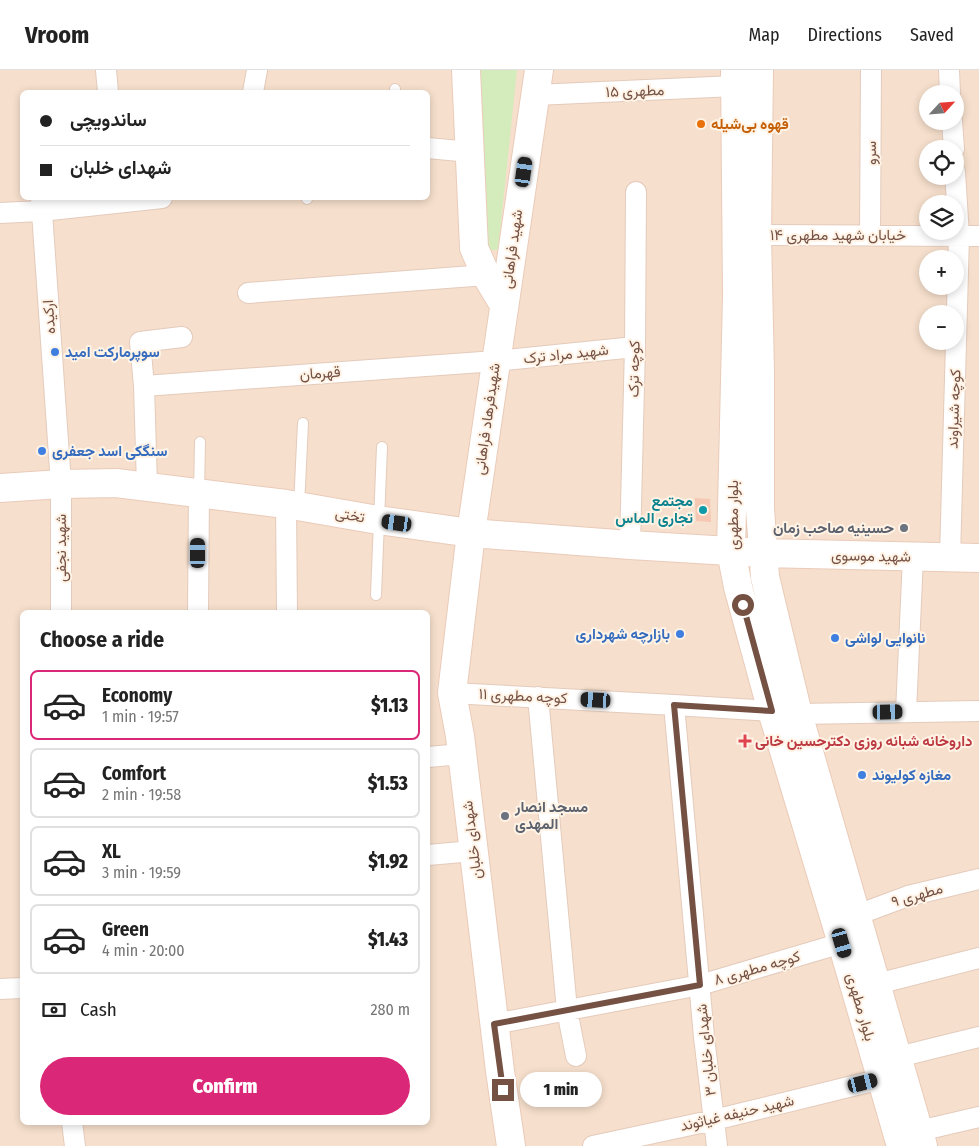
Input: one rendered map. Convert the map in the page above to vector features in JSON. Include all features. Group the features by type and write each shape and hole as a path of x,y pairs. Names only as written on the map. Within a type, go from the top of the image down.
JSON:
{"main road":[{"name":"شهید فراهانی","path":"466,70 474,248 486,275 504,306"},
{"name":"بلوار مطهری","path":"759,70 757,235 760,371 760,509 765,577 786,712 842,943 881,1079 914,1141"},
{"name":"بلوار مطهری","path":"735,78 737,296 731,551 738,588 786,712 857,916 898,1057 914,1141"},
{"name":"شهید فراهانی","path":"504,306 537,83"},
{"name":"شهیدفرهاد فراهانی","path":"471,533 504,306"},
{"name":"تختی","path":"0,488 116,483 292,505 378,520 471,533 731,551"},
{"name":"شهدای خلبان","path":"471,533 452,693 462,754 494,1024 511,1146"},
{"name":"شهید موسوی","path":"731,551 763,554 979,558"}],"street":[{"path":"106,70 108,90"},
{"path":"253,90 257,70"},
{"name":"سرو","path":"870,236 872,70"},
{"path":"949,70 950,85"},
{"name":"مطهری ۱۵","path":"537,83 735,78"},
{"path":"430,148 470,152"},
{"name":"کوچه ترک","path":"630,545 635,347 636,192"},
{"path":"0,213 41,204 122,200"},
{"name":"ارکیده","path":"41,204 61,484"},
{"name":"خیابان شهید مطهری ۱۴","path":"757,235 919,236"},
{"name":"خیابان شهید مطهری ۱۴","path":"964,236 979,236"},
{"name":"کوچه شیراوند","path":"950,557 959,240"},
{"path":"248,293 486,275"},
{"path":"148,486 144,386 140,342 182,337"},
{"name":"شهید مراد ترک","path":"496,360 635,347"},
{"name":"قهرمان","path":"144,386 496,360"},
{"name":"شهید نجفی","path":"61,484 61,610"},
{"path":"198,610 199,494"},
{"path":"287,610 292,505"},
{"path":"906,712 913,557"},
{"name":"کوچه مطهری ۱۱","path":"452,693 786,712 979,711"},
{"path":"538,697 567,1010 576,1056"},
{"name":"شهدای خلبان ۳","path":"674,705 717,1146"},
{"path":"430,757 462,754"},
{"path":"430,855 473,850"},
{"name":"مطهری ۹","path":"857,916 908,896 979,880"},
{"name":"کوچه مطهری ۸","path":"494,1024 700,985 842,943"},
{"path":"877,984 979,958"},
{"path":"0,989 20,988"},
{"path":"898,1057 979,1037"},
{"name":"شهید حنیفه غیاثوند","path":"593,1146 714,1120 881,1079"},
{"path":"914,1141 979,1117"},
{"path":"72,1125 75,1146"}],"lane":[{"path":"292,505 304,423"},
{"path":"199,494 200,442"},
{"path":"376,595 382,447"}],"shaded area":[{"path":"0,70 979,70 979,1146 0,1146"}],"green space":[{"path":"475,70 517,70 498,250 482,250"}],"building":[{"name":"مجتمع تجاری الماس","path":"695,498 710,499 711,522 696,521"}],"place":[{"name":"قهوه بی‌شیله","path":"701,124"},
{"name":"سوپرمارکت امید","path":"55,352"},
{"name":"سنگکی اسد جعفری","path":"42,451"},
{"name":"مجتمع تجاری الماس","path":"703,510"},
{"name":"حسینیه صاحب زمان","path":"904,528"},
{"name":"بازارچه شهرداری","path":"680,634"},
{"name":"نانوایی لواشی","path":"835,638"},
{"name":"داروخانه شبانه روزی دکترحسین خانی","path":"745,741"},
{"name":"مغازه کولیوند","path":"862,775"},
{"name":"مسجد انصار المهدی","path":"505,816"}],"route":[{"path":"503,1090 494,1024 700,985 674,705 772,711 743,605"}]}
